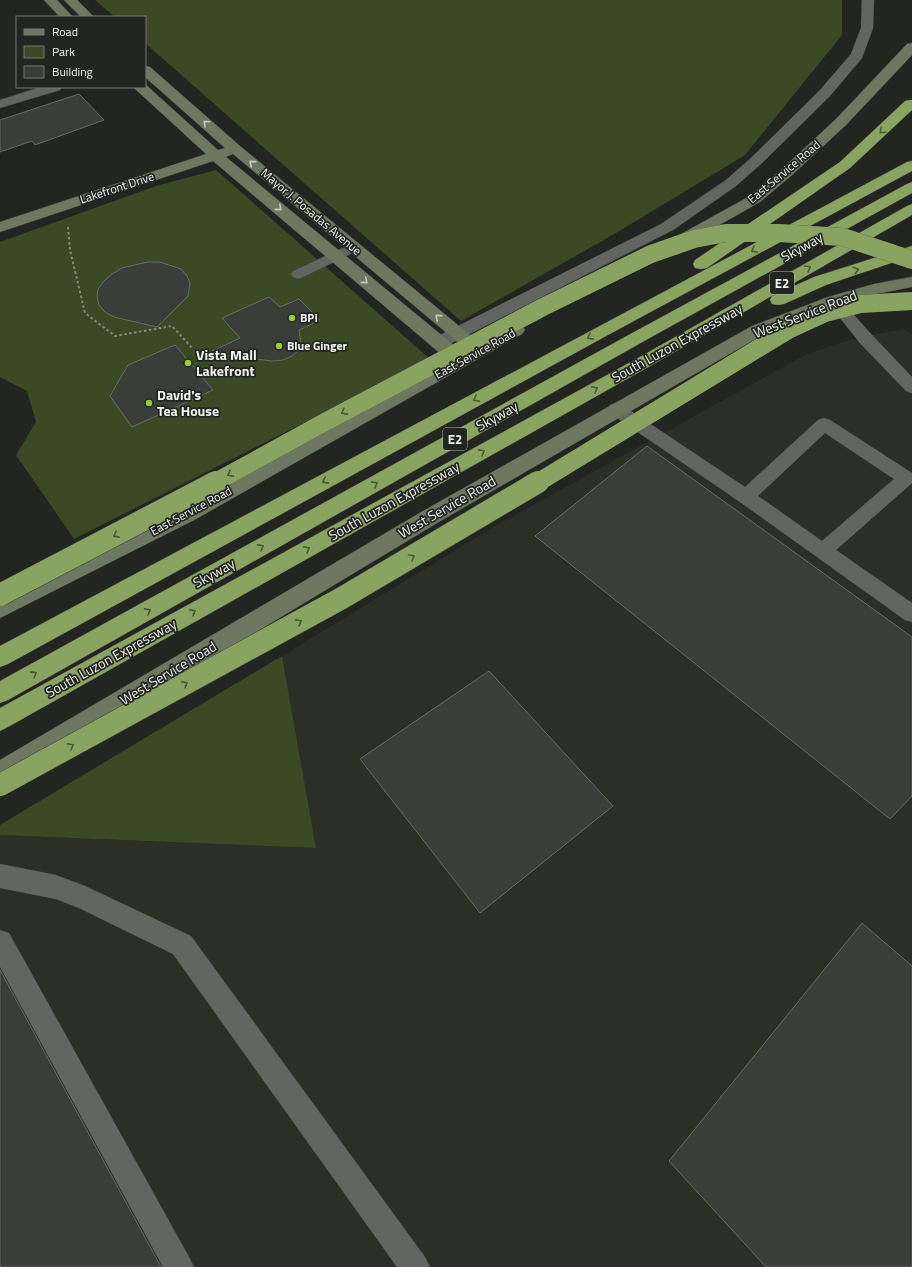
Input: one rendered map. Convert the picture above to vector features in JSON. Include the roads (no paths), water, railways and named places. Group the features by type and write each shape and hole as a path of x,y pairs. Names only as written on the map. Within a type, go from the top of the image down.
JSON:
{"highway":[{"path":"701,264 845,164 910,104"},
{"path":"0,640 912,152"},
{"name":"Skyway","path":"0,657 609,327 912,165"},
{"name":"Skyway","path":"0,693 640,336 912,187"},
{"name":"South Luzon Expressway","path":"0,720 653,357 912,209"},
{"path":"0,595 171,507 332,418 536,311 651,254 694,239 726,233 779,233 843,237 912,260"},
{"path":"653,357 820,281 912,251"},
{"path":"0,785 342,598 552,474 790,329 825,313 860,304 912,301"}],"main road":[{"path":"50,0 66,16"},
{"path":"70,0 87,16"},
{"name":"East Service Road","path":"0,609 189,513 622,271 725,217 755,199 787,172 840,122 912,47"},
{"name":"Mayor J. Posadas Avenue","path":"146,71 235,149 479,351"},
{"name":"Mayor J. Posadas Avenue","path":"141,88 216,157 461,361"},
{"name":"Lakefront Drive","path":"0,226 216,157 235,149"},
{"name":"West Service Road","path":"0,773 430,517 616,409 758,330 834,300 874,289 912,282"},
{"path":"458,333 524,326"}],"street":[{"path":"438,343 667,227 731,183 758,160 825,93 856,55 867,28 868,0"},
{"path":"0,104 52,88"}],"lane":[{"path":"298,274 354,247"},
{"path":"834,300 864,338 912,387"},
{"path":"616,409 746,497 912,614"},
{"path":"746,497 824,424 906,478 823,551"},
{"path":"0,876 63,890 84,898 182,945 415,1267"},
{"path":"0,942 179,1267"}],"place":[{"name":"BPI","path":"292,318"},
{"name":"Blue Ginger","path":"279,346"},
{"name":"Vista Mall Lakefront","path":"188,363"},
{"name":"David's Tea House","path":"149,403"}]}
